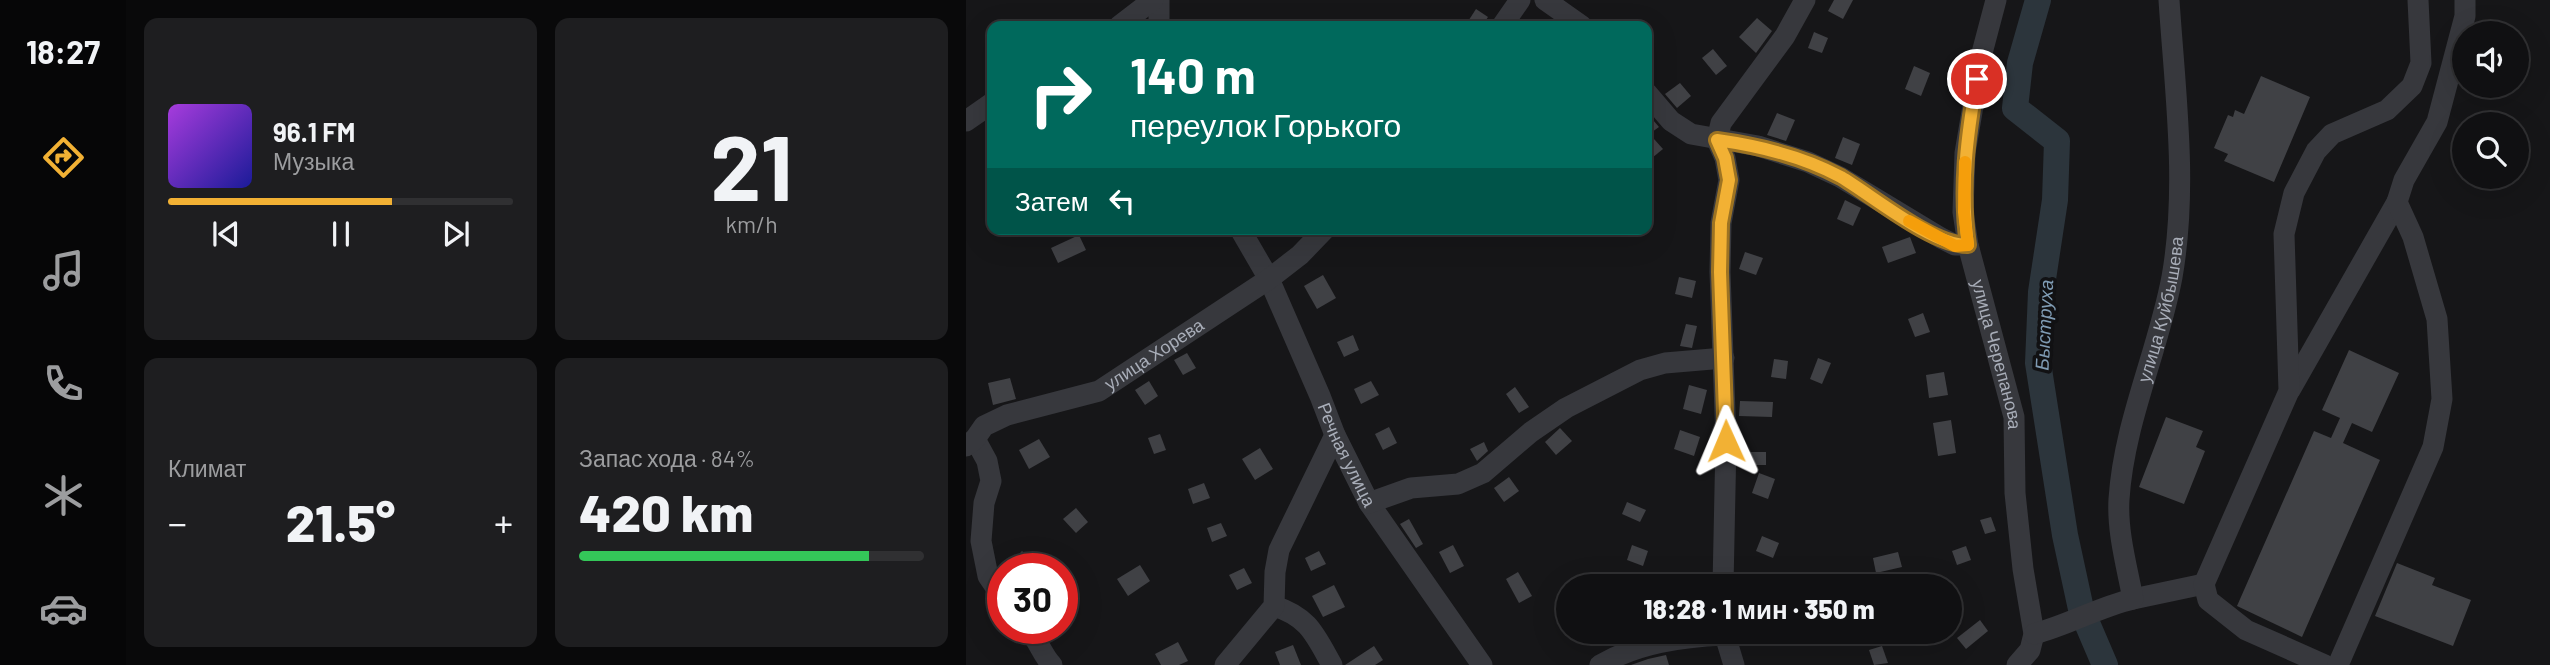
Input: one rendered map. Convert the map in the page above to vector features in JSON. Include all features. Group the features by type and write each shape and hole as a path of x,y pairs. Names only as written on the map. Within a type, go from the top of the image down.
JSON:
{"street":[{"path":"1126,21 1156,0 1158,21"},
{"path":"1505,21 1520,0"},
{"path":"1545,0 1575,21"},
{"path":"1723,574 1726,441 1720,272 1721,223 1729,180 1725,158 1717,140 1721,123 1785,36 1805,0"},
{"name":"улица Черепанова","path":"1996,0 1982,53 1965,153 1964,212 1968,245 2014,417 2015,493 2022,569 2034,648"},
{"name":"улица Куйбышева","path":"2125,601 2119,501 2125,456 2137,400 2152,361 2172,276 2181,192 2169,0"},
{"path":"2289,391 2284,234 2294,193 2316,151 2332,134 2387,110 2413,86 2421,63 2418,0"},
{"path":"2325,665 2246,631 2208,600 2204,584 2289,391 2397,202 2404,180 2437,121 2465,16 2465,0"},
{"path":"1652,99 1671,121 1691,134 1758,146 1808,162 1840,177 1955,246 1968,245"},
{"path":"966,121 987,106"},
{"path":"2338,665 2433,447 2442,399 2437,319 2413,237 2397,202"},
{"name":"Речная улица","path":"1243,235 1269,279 1335,435 1369,503 1482,665"},
{"name":"улица Хорева","path":"970,443 984,426 1007,415 1099,391 1269,279 1300,255 1319,235"},
{"path":"1369,503 1411,488 1458,484 1483,473 1531,432 1566,408 1640,370 1665,363 1724,358"},
{"path":"1225,665 1275,606 1275,572 1279,550 1335,435"},
{"path":"970,443 988,461 991,481 984,503 981,541 987,571"},
{"path":"2034,648 2125,601 2204,584"},
{"path":"1275,606 1294,612 1310,626 1332,665"},
{"path":"1040,644 1048,664"},
{"path":"1600,665 1649,644"},
{"path":"1727,644 1734,665"}],"building":[{"path":"1834,0 1853,0 1843,19 1828,11"},
{"path":"1476,9 1488,17 1485,21 1468,21"},
{"path":"1757,18 1772,31 1756,53 1739,37"},
{"path":"1814,32 1828,38 1822,53 1808,48"},
{"path":"1713,49 1727,66 1716,75 1702,58"},
{"path":"1914,66 1930,73 1921,96 1905,89"},
{"path":"2261,76 2310,97 2274,182 2224,161 2228,154 2214,148 2228,115 2233,117 2235,110 2244,114"},
{"path":"1680,83 1691,96 1677,108 1665,94"},
{"path":"1777,113 1795,120 1786,141 1767,135"},
{"path":"1652,119 1659,127 1652,132"},
{"path":"1843,137 1860,144 1852,165 1835,158"},
{"path":"1654,139 1663,149 1652,158"},
{"path":"1845,200 1861,208 1853,226 1837,219"},
{"path":"1079,235 1086,250 1058,263 1051,248"},
{"path":"1910,237 1916,253 1888,263 1882,247"},
{"path":"1745,252 1763,258 1756,275 1739,269"},
{"path":"1323,275 1336,298 1317,309 1304,286"},
{"path":"1679,277 1696,281 1692,298 1675,294"},
{"path":"1923,313 1930,332 1915,337 1908,319"},
{"path":"1686,324 1697,326 1692,348 1680,346"},
{"path":"1353,335 1359,350 1344,357 1337,342"},
{"path":"2349,350 2399,373 2372,432 2352,423 2343,443 2380,460 2302,637 2237,606 2314,431 2331,438 2340,418 2322,410"},
{"path":"1187,353 1196,368 1183,375 1174,360"},
{"path":"1818,358 1831,363 1822,384 1810,379"},
{"path":"1774,359 1788,361 1786,379 1771,377"},
{"path":"1944,372 1948,395 1929,398 1926,375"},
{"path":"1010,378 1016,399 993,405 988,383"},
{"path":"1149,381 1158,396 1145,405 1135,390"},
{"path":"1371,381 1379,395 1361,404 1354,389"},
{"path":"1689,385 1707,390 1701,414 1683,409"},
{"path":"1515,387 1529,407 1519,413 1506,394"},
{"path":"1740,401 1773,402 1772,417 1739,416"},
{"path":"2166,417 2203,431 2196,447 2205,451 2184,504 2139,487"},
{"path":"1951,420 1956,453 1938,456 1933,423"},
{"path":"1389,427 1397,443 1383,450 1375,434"},
{"path":"1560,428 1572,441 1556,455 1545,442"},
{"path":"1680,430 1700,437 1694,456 1674,449"},
{"path":"1160,434 1166,450 1154,454 1148,438"},
{"path":"1039,439 1050,457 1029,469 1019,450"},
{"path":"1484,442 1488,451 1477,461 1470,449"},
{"path":"1260,448 1273,469 1255,480 1242,459"},
{"path":"1742,452 1766,452 1766,465 1742,465"},
{"path":"1759,473 1775,479 1768,499 1752,493"},
{"path":"1509,477 1519,491 1504,502 1494,488"},
{"path":"1204,483 1210,498 1193,504 1188,489"},
{"path":"1627,502 1646,510 1640,522 1622,514"},
{"path":"1076,508 1088,522 1076,533 1063,519"},
{"path":"1991,517 1996,531 1985,534 1980,520"},
{"path":"1409,519 1423,544 1416,548 1400,524"},
{"path":"1221,523 1227,536 1212,542 1207,528"},
{"path":"1762,536 1779,543 1773,558 1756,551"},
{"path":"1453,545 1464,566 1450,573 1439,552"},
{"path":"1632,545 1648,551 1643,566 1627,560"},
{"path":"1966,546 1971,560 1957,565 1952,551"},
{"path":"1319,551 1326,564 1311,571 1305,558"},
{"path":"1898,552 1902,567 1876,573 1873,558"},
{"path":"2397,563 2435,578 2432,585 2471,600 2453,646 2375,616"},
{"path":"1140,565 1150,581 1128,596 1117,579"},
{"path":"1244,568 1252,583 1237,590 1229,575"},
{"path":"1518,572 1532,596 1519,603 1506,579"},
{"path":"1334,585 1345,607 1323,617 1312,596"},
{"path":"1980,620 1988,631 1966,649 1962,644 1962,634"},
{"path":"1178,642 1188,661 1179,665 1161,665 1155,654"},
{"path":"1293,645 1301,665 1280,665 1275,652"},
{"path":"1374,646 1383,660 1375,665 1345,665"},
{"path":"1882,646 1888,663 1874,665 1869,650"},
{"path":"1666,655 1669,665 1631,665 1648,659"}],"waterway":[{"name":"Быструха","path":"2038,0 2020,63 2015,108 2057,141 2055,200 2041,292 2038,363 2065,535 2081,609 2105,665"}],"slow traffic":[{"path":"1909,221 1955,246 1968,245 1964,212 1965,162"}],"route":[{"path":"1726,441 1720,272 1721,223 1729,180 1725,158 1717,140 1758,146 1808,162 1840,177 1955,246 1968,245 1964,212 1965,153 1977,79"}]}
